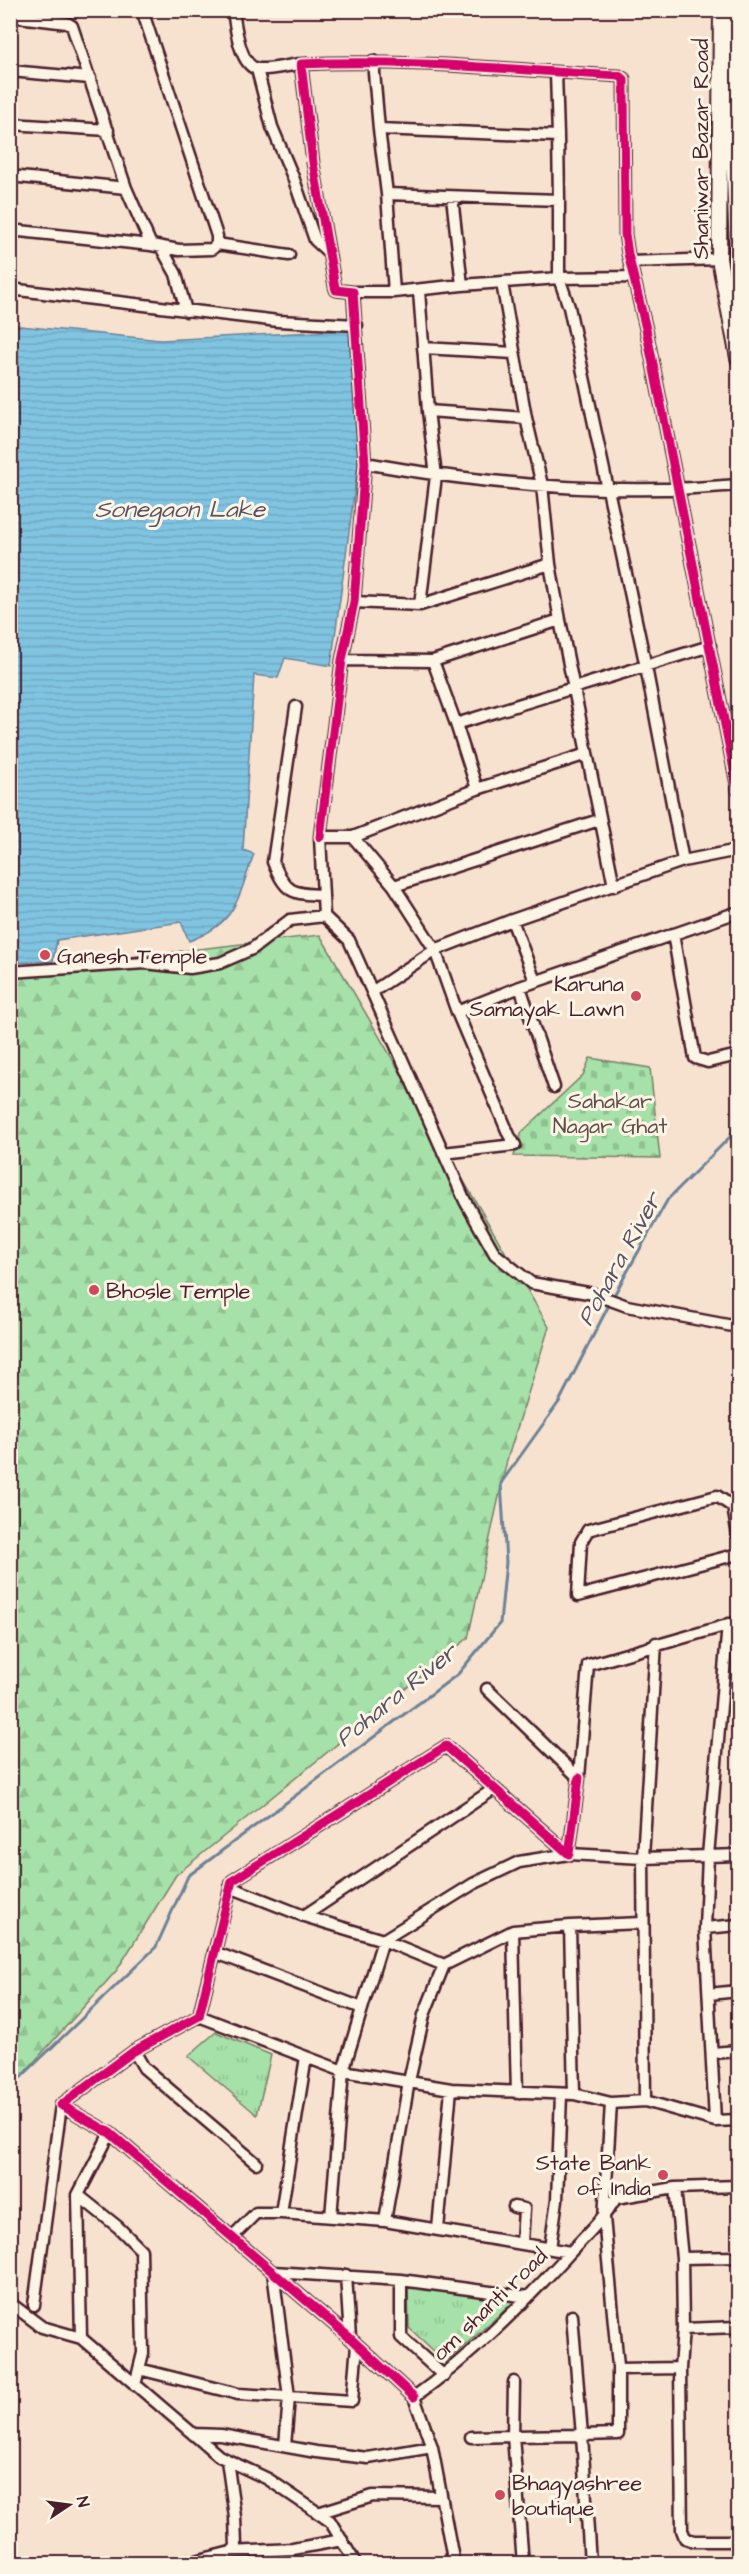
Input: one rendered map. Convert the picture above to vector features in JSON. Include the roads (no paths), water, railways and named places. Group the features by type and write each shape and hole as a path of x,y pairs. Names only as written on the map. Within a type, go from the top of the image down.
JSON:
{"main road":[{"name":"Shaniwar Bazar Road","path":"721,10 719,260 738,358"},
{"path":"732,10 738,276"}],"street":[{"path":"10,230 179,250 212,249 217,244 217,236 142,10"},
{"path":"233,10 243,57 249,65 257,69 302,64 373,61 620,76 624,79 626,234 630,262 679,490 738,790"},
{"path":"10,16 70,24 126,188 156,246 176,274 186,311"},
{"path":"373,61 387,194 394,292"},
{"path":"302,64 313,164 327,251 336,290 419,291 462,285 559,278 633,277"},
{"path":"257,69 272,127 293,177 315,240 327,251"},
{"path":"10,71 90,78"},
{"path":"556,73 559,278 569,307 646,667 684,861"},
{"path":"10,124 108,130"},
{"path":"379,129 558,136"},
{"path":"10,176 126,188"},
{"path":"387,194 559,200"},
{"path":"452,197 462,285"},
{"path":"217,244 289,255"},
{"path":"630,262 719,260"},
{"path":"502,283 526,418 542,485 550,564 560,620 614,886"},
{"path":"10,289 278,321 357,325"},
{"path":"419,291 428,411 436,476 420,605"},
{"path":"353,292 357,325 364,463 354,602 342,660 320,837 324,916 349,940 465,1201 495,1254 531,1283 594,1294 627,1306 738,1327"},
{"path":"423,348 514,353"},
{"path":"428,411 526,418"},
{"path":"364,463 436,476 607,491 679,490 738,484"},
{"path":"354,602 420,605 550,564"},
{"path":"342,660 433,661 560,620"},
{"path":"456,724 710,646"},
{"path":"433,661 477,789"},
{"path":"297,707 273,862 283,884 296,894 323,895"},
{"path":"320,837 354,837 477,789 587,753"},
{"path":"394,886 599,820"},
{"path":"354,837 394,886 435,950 457,1012 515,1145 443,1153"},
{"path":"372,992 435,950 512,920 684,861 738,850"},
{"path":"457,1012 535,981 738,912"},
{"path":"10,972 145,963 190,969 220,963 252,949 290,920 324,916"},
{"path":"512,920 535,981"},
{"path":"673,934 695,1058 708,1062 738,1055"},
{"path":"520,987 554,1087"},
{"path":"738,1535 733,1507 717,1496 588,1530 581,1542 578,1596 738,1554"},
{"path":"569,1854 579,1778 588,1665 656,1643 733,1623 708,1856 705,1928 715,2121"},
{"path":"645,2102 643,1858 656,1643"},
{"path":"487,1689 579,1778"},
{"path":"199,2016 232,1881 446,1746 569,1854"},
{"path":"304,1916 494,1789"},
{"path":"331,2217 343,2071 382,1940 472,1884 519,1862 569,1854 643,1858 738,1855"},
{"path":"230,1887 304,1916 382,1940 444,1965"},
{"path":"385,2221 409,2081 424,2015 444,1965 513,1931 642,1923"},
{"path":"705,1928 738,1925"},
{"path":"570,1926 574,2094"},
{"path":"513,1931 518,2093"},
{"path":"214,1952 362,2008"},
{"path":"709,1994 738,1991"},
{"path":"34,2305 61,2105 134,2050 199,2016 343,2071 451,2089 574,2094 611,2103 645,2102 715,2121 738,2120"},
{"path":"134,2050 144,2068 256,2163"},
{"path":"712,2053 738,2051"},
{"path":"281,2213 306,2057"},
{"path":"438,2229 451,2089"},
{"path":"550,2248 557,2200 561,2095"},
{"path":"471,2438 618,2434 618,2369 604,2218 611,2103"},
{"path":"61,2105 110,2133 273,2272 414,2397 432,2447 454,2564"},
{"path":"81,2338 78,2195 110,2133"},
{"name":"om shanti road","path":"414,2397 444,2376 528,2297 604,2218 616,2198 675,2188 738,2186"},
{"path":"675,2188 682,2258 683,2329 680,2368 682,2530 685,2538 694,2541 738,2541"},
{"path":"78,2195 118,2227 141,2250 143,2353 135,2385"},
{"path":"514,2207 524,2209 522,2244"},
{"path":"232,2237 256,2213 281,2213 385,2221 570,2252"},
{"path":"682,2258 738,2258"},
{"path":"273,2272 401,2280 528,2297"},
{"path":"273,2272 288,2397 285,2446"},
{"path":"139,2369 238,2394 352,2402 353,2342 346,2275"},
{"path":"401,2280 401,2337 444,2376"},
{"path":"10,2303 42,2328 81,2338 193,2434 227,2460 268,2479 330,2521 356,2564"},
{"path":"572,2316 590,2564"},
{"path":"683,2329 738,2327"},
{"path":"618,2369 680,2368"},
{"path":"514,2382 513,2436 523,2564"},
{"path":"193,2434 221,2435 316,2452 368,2458 432,2447"},
{"path":"227,2460 235,2517 236,2547 231,2552"},
{"path":"318,2513 373,2496 441,2497"},
{"path":"184,2564 231,2552 293,2549 342,2540"}],"water":[{"name":"Sonegaon Lake","path":"10,325 161,340 353,330 360,450 331,666 285,658 278,678 254,675 243,850 254,854 234,908 217,926 189,941 181,922 57,940 53,961 11,963"}],"waterway":[{"name":"Pohara River","path":"613,1297 668,1199 730,1137 738,1122"},
{"name":"Pohara River","path":"10,2090 156,1947 188,1876 458,1674 500,1623 506,1562 501,1483 559,1402 610,1303"}],"place":[{"name":"Ganesh Temple","path":"45,955"},
{"name":"Karuna Samayak Lawn","path":"636,996"},
{"name":"Bhosle Temple","path":"94,1290"},
{"name":"State Bank of India","path":"663,2175"},
{"name":"Bhagyashree boutique","path":"500,2495"}],"park label":[{"name":"Sahakar Nagar Ghat","path":"610,1112"}]}
